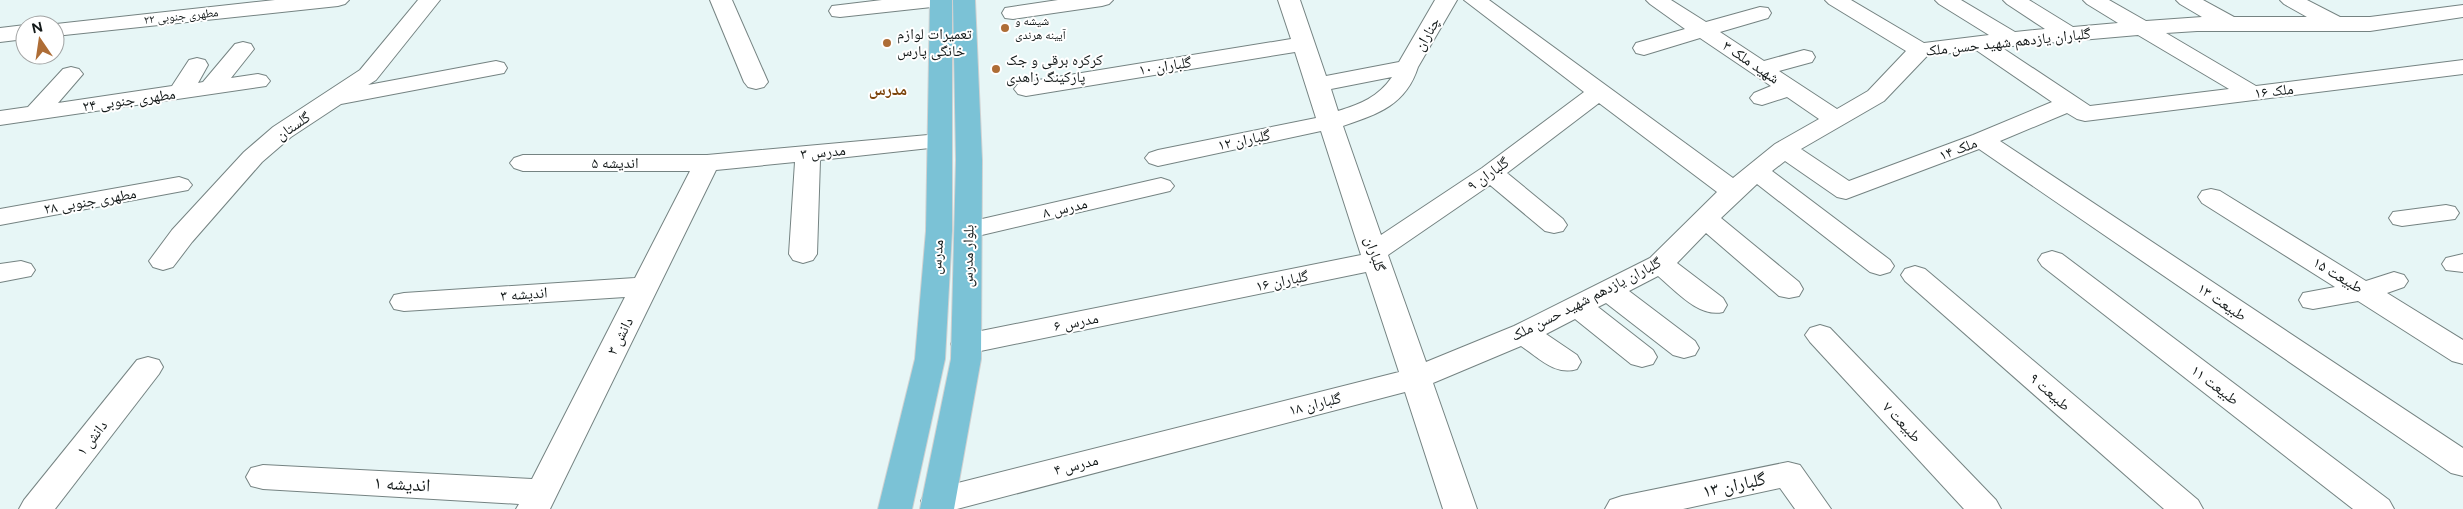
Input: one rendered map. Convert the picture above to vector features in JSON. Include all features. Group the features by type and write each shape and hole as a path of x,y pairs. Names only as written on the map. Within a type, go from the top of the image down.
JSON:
{"main road":[{"name":"مدرس","path":"895,509 930,360 939,231 939,141 953,84 941,0"},
{"name":"بلوار مدرس","path":"938,505 966,359 968,230 953,84 964,0"}],"street":[{"path":"155,19 172,0"},
{"name":"مطهری جنوبی ۲۲","path":"65,28 155,19 253,5 338,0"},
{"name":"گلستان","path":"163,261 182,236 252,157 282,132 368,75 429,0"},
{"path":"721,0 756,82"},
{"path":"840,11 941,0"},
{"path":"1013,13 1102,0"},
{"name":"گلباران","path":"1289,0 1460,509"},
{"name":"چناران","path":"1330,122 1374,107 1391,94 1403,79 1407,67 1446,0"},
{"path":"1475,0 1733,191"},
{"path":"1836,0 1920,50"},
{"path":"1946,0 2012,39"},
{"path":"2014,0 2069,34"},
{"path":"2094,0 2252,94"},
{"path":"2187,0 2230,24"},
{"path":"2291,0 2337,24"},
{"name":"۳ شهید ملک","path":"1661,3 1836,119"},
{"name":"گلباران یازدهم شهید حسن ملک","path":"1416,378 1524,333 1660,264 1733,191 1756,171 1784,149 1876,96 1920,50 2012,39 2141,28 2230,24 2370,24 2463,12"},
{"path":"1644,48 1760,13"},
{"path":"0,35 15,33"},
{"path":"1981,43 2078,108"},
{"name":"گلباران ۱۰","path":"1026,89 1304,44"},
{"path":"210,88 243,49"},
{"path":"1761,69 1804,57"},
{"path":"180,92 197,65"},
{"path":"1317,84 1348,80 1407,67"},
{"path":"336,98 496,68"},
{"name":"ملک ۱۶","path":"2078,108 2252,94 2463,68"},
{"path":"35,113 71,74"},
{"name":"مطهری جنوبی ۲۴","path":"0,118 258,81"},
{"path":"1762,98 1789,88"},
{"name":"۹ گلباران","path":"1375,256 1491,173 1599,92"},
{"name":"ملک ۱۴","path":"1784,149 1846,191 1982,140 2078,108"},
{"name":"گلباران ۱۲","path":"1158,158 1330,122"},
{"name":"طبیعت ۱۳","path":"1982,140 2463,464"},
{"name":"مدرس ۳","path":"707,163 939,141"},
{"path":"803,254 808,153"},
{"name":"اندیشه ۵","path":"523,163 707,163"},
{"name":"دانش ۳","path":"537,500 707,163"},
{"path":"1756,171 1880,266"},
{"path":"1491,173 1554,225"},
{"name":"۲۸ مطهری جنوبی","path":"0,217 179,185"},
{"name":"مدرس ۸","path":"968,230 1161,186"},
{"name":"طبیعت ۱۵","path":"2211,197 2365,291 2463,354"},
{"path":"2402,218 2445,213"},
{"path":"1705,219 1789,289"},
{"name":"گلباران ۱۶","path":"1186,300 1375,256"},
{"name":"طبیعت ۱۱","path":"2052,260 2378,509"},
{"path":"1660,264 1713,305"},
{"name":"طبیعت ۹","path":"1915,275 2186,509"},
{"path":"2313,300 2365,291 2394,281"},
{"name":"اندیشه ۳","path":"404,302 644,287"},
{"path":"1608,290 1684,348"},
{"name":"مدرس ۶","path":"966,344 1186,300"},
{"path":"1577,306 1642,357"},
{"path":"1524,333 1566,362"},
{"name":"طبیعت ۷","path":"1820,335 1984,509"},
{"name":"دانش ۱","path":"36,509 148,367"},
{"name":"گلباران ۱۸","path":"1214,430 1416,378"},
{"name":"مدرس ۴","path":"938,505 1214,430"},
{"name":"۱۳ گلباران","path":"1622,509 1788,474 1814,509"},
{"name":"اندیشه ۱","path":"263,477 537,500"}],"place":[{"name":"شیشه و آیینه هرندی","path":"1005,28"},
{"name":"تعمیرات لوازم خانگی پارس","path":"887,43"},
{"name":"کرکره برقی و جک پارکینگ زاهدی","path":"996,69"}],"district":[{"name":"مدرس","path":"888,89"}]}
